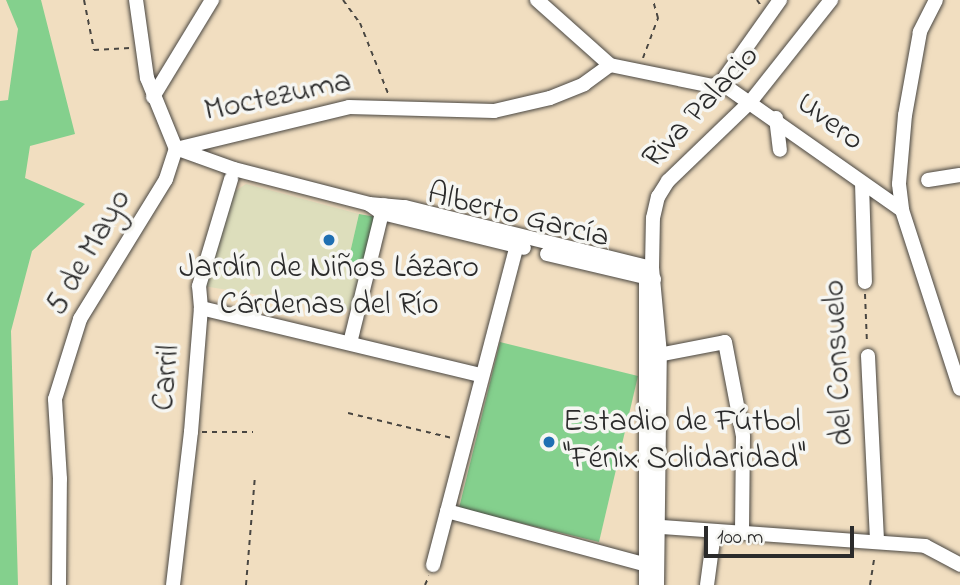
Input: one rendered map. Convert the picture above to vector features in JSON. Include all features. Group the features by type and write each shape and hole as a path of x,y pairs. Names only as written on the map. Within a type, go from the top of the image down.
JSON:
{"street":[{"path":"136,0 142,47 153,97 176,149"},
{"path":"153,97 212,0"},
{"path":"537,0 610,65 712,86 721,83 780,0"},
{"name":"Riva Palacio","path":"657,585 652,566 651,275 653,218 658,197 668,181 751,101 831,0"},
{"path":"936,0 920,32 899,164 902,210 960,389"},
{"name":"Moctezuma","path":"176,149 349,107 494,111 584,84 610,65"},
{"name":"Uvero","path":"721,83 776,118 902,210"},
{"path":"776,118 780,150"},
{"name":"Alberto García","path":"176,149 234,169 651,275"},
{"name":"5 de Mayo","path":"59,585 60,479 55,399 80,319 166,179 176,149"},
{"path":"928,180 960,176"},
{"name":"Carril","path":"173,585 191,432 201,308 199,286 231,179"},
{"name":"del Consuelo","path":"862,183 865,282"},
{"path":"350,343 384,208"},
{"path":"433,565 480,375 518,242"},
{"path":"201,308 480,375"},
{"path":"653,356 725,342 743,436 742,532"},
{"name":"del Consuelo","path":"868,356 877,541"},
{"path":"447,511 652,566"},
{"path":"652,526 714,533 742,532 925,546 960,565"},
{"path":"707,585 714,533"},
{"name":"Riva Palacio","path":"646,585 652,566"}],"path":[{"path":"84,0 94,50 142,47"},
{"name":"Moctezuma","path":"343,0 360,23 392,107"},
{"path":"638,71 659,18 653,0"},
{"name":"del Consuelo","path":"865,282 868,356"},
{"path":"348,413 463,442"},
{"path":"191,432 253,432"},
{"path":"246,585 255,476"},
{"path":"870,585 877,541"}],"shaded area":[{"path":"246,184 359,214 347,265 364,269 352,310 203,286 229,195"}],"green space":[{"path":"6,0 41,0 75,134 30,146 25,178 85,204 32,251 11,331 18,585 0,585 0,101 8,100 18,29"},
{"path":"359,214 376,217 364,269 347,266"},
{"name":"Estadio de Fútbol \"Fénix Solidaridad\"","path":"500,342 638,376 599,542 459,508"}],"place":[{"name":"Jardín de Niños Lázaro Cárdenas del Río","path":"329,240"},
{"name":"Estadio de Fútbol \"Fénix Solidaridad\"","path":"549,442"}]}
